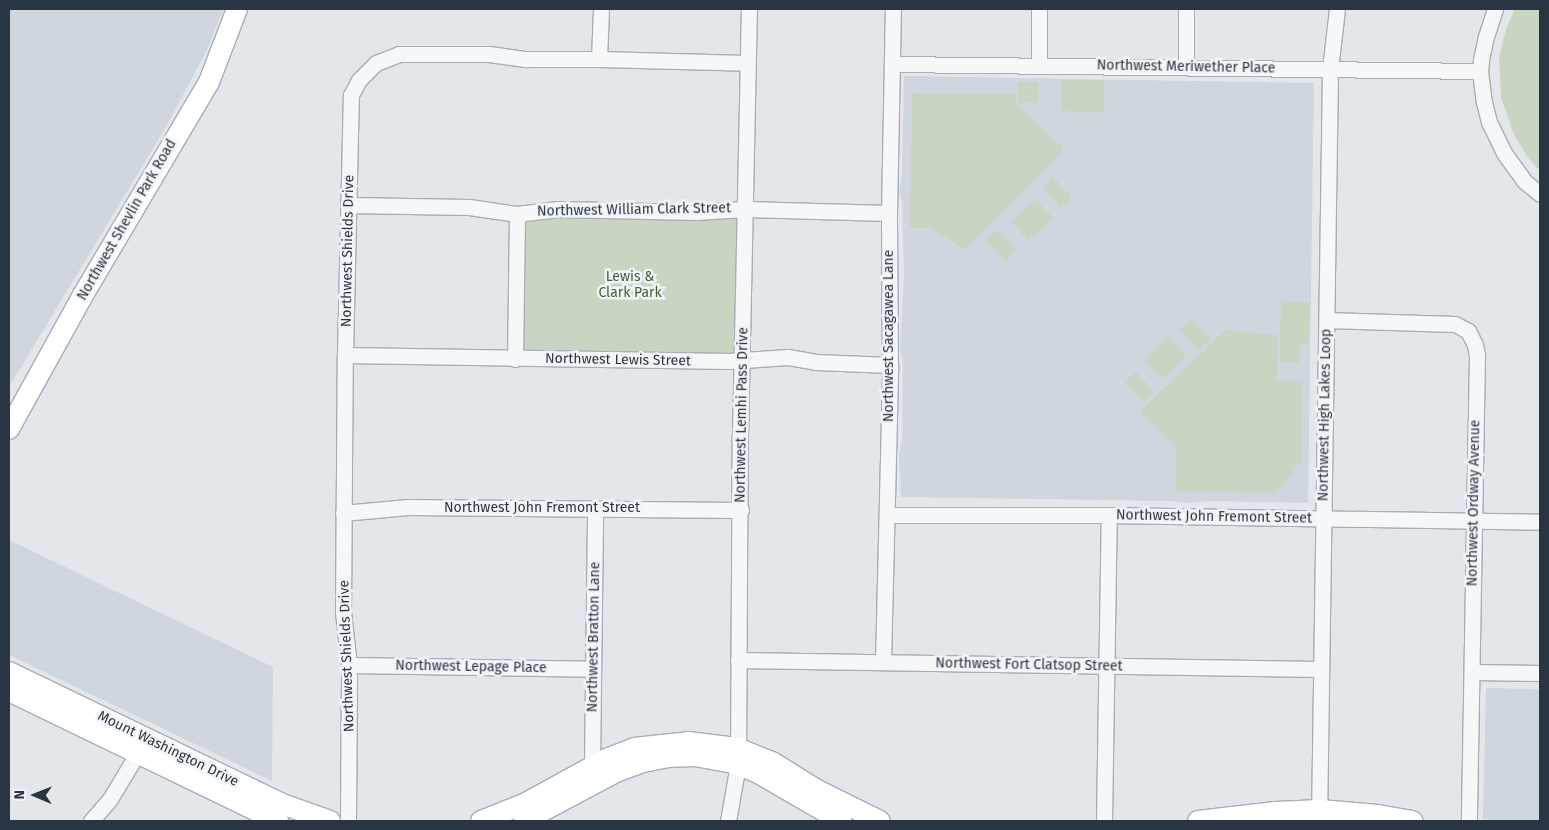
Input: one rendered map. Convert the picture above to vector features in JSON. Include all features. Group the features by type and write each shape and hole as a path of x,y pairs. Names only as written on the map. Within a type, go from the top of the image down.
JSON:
{"main road":[{"name":"Northwest Shevlin Park Road","path":"9,429 83,295 209,82 237,9"},
{"name":"Mount Washington Drive","path":"9,672 282,804 330,821"},
{"name":"Mount Washington Drive","path":"9,691 278,821"},
{"path":"481,821 526,803 592,766 634,748 658,744 705,743 737,756 841,821"},
{"path":"524,821 618,771 643,762 668,757 695,756 737,756 772,762 817,790 880,821"},
{"path":"1198,821 1275,812 1320,816 1378,815 1412,821"}],"street":[{"path":"599,59 601,9"},
{"name":"Northwest Lemhi Pass Drive","path":"728,821 737,756 749,9"},
{"name":"Northwest Sacagawea Lane","path":"883,662 890,365 889,213 893,9"},
{"path":"1039,9 1039,65"},
{"path":"1186,9 1186,67"},
{"name":"Northwest High Lakes Loop","path":"1320,816 1322,519 1330,69 1332,34 1337,9"},
{"path":"1495,9 1484,43 1480,71 1484,102 1496,139 1513,168 1540,194"},
{"name":"Northwest Shields Drive","path":"348,821 349,665 343,612 343,512 351,95 359,80 376,63 399,54 489,54 526,59 747,63"},
{"name":"Northwest Meriwether Place","path":"892,64 1480,71"},
{"name":"Northwest William Clark Street","path":"349,205 469,207 517,214 558,210 696,212 745,208 889,213"},
{"path":"515,359 517,214"},
{"name":"Northwest Ordway Avenue","path":"1327,320 1444,322 1459,325 1468,331 1475,345 1477,355 1469,821"},
{"name":"Northwest Lewis Street","path":"345,354 515,359 742,361 788,357 815,362 890,365"},
{"name":"Northwest John Fremont Street","path":"343,512 408,507 741,510"},
{"name":"Northwest Bratton Lane","path":"592,766 595,509"},
{"name":"Northwest John Fremont Street","path":"887,515 1109,515 1540,522"},
{"path":"1104,821 1109,515"},
{"name":"Northwest Fort Clatsop Street","path":"738,660 1320,669"},
{"name":"Northwest Lepage Place","path":"349,665 593,669"},
{"path":"1472,672 1540,673"},
{"path":"91,821 110,799 137,754"}],"shaded area":[{"path":"9,9 223,9 207,50 166,127 9,387"},
{"path":"904,76 1314,83 1308,503 1208,501 1190,503 1170,501 901,497 899,456 902,440 903,360 900,350 904,273 902,202 899,191 902,176"},
{"path":"9,540 273,667 272,781 9,655"},
{"path":"1486,688 1540,689 1540,821 1495,821 1483,819"}],"green space":[{"path":"1515,9 1540,9 1540,171 1529,159 1514,135 1501,97 1499,57 1506,29"},
{"path":"1061,80 1104,80 1104,112 1061,111"},
{"path":"1018,82 1039,82 1038,103 1018,103"},
{"path":"912,93 1016,94 1016,103 1064,149 964,249 931,228 910,228"},
{"path":"1053,177 1072,197 1061,208 1042,188"},
{"path":"1035,199 1053,217 1028,241 1011,222"},
{"name":"Lewis & Clark Park","path":"745,209 742,361 515,359 517,214"},
{"path":"997,230 1017,250 1006,261 986,241"},
{"path":"1281,301 1310,302 1309,344 1300,344 1300,363 1280,362"},
{"path":"1191,319 1210,339 1199,350 1180,329"},
{"path":"1226,330 1278,335 1277,380 1303,381 1302,460 1276,493 1176,491 1176,448 1140,411"},
{"path":"1168,337 1186,355 1162,379 1144,361"},
{"path":"1136,372 1155,392 1144,403 1125,382"}]}
